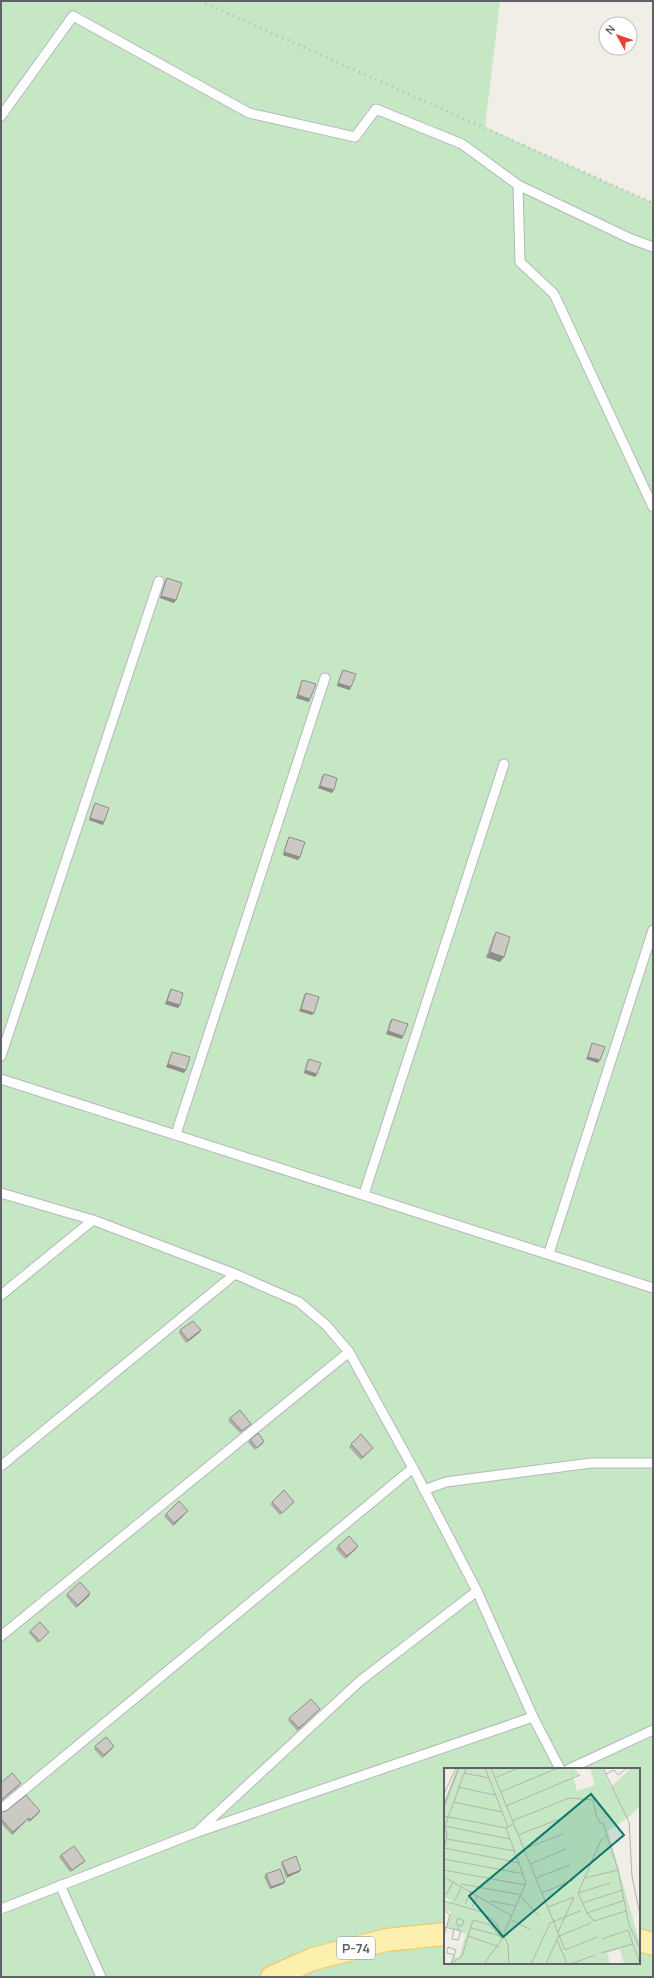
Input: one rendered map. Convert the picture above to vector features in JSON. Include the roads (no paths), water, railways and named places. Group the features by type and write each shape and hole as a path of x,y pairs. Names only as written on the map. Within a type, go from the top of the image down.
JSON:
{"main road":[{"name":"Р-74","path":"272,1977 313,1959 386,1940 444,1934"},
{"path":"640,1940 653,1944"}],"lane":[{"path":"1,116 73,16 249,113 355,137 376,109 462,144 518,185 631,239 653,247"},
{"path":"518,185 520,262 554,294 653,507"},
{"path":"1,1056 158,581"},
{"path":"176,1134 325,678"},
{"path":"364,1194 504,764"},
{"path":"549,1253 653,930"},
{"path":"1,1079 549,1253 653,1288"},
{"path":"1,1193 93,1220 235,1274 299,1302 326,1325 349,1352 413,1468 477,1591 532,1717 559,1768"},
{"path":"1,1295 93,1220"},
{"path":"1,1466 235,1274"},
{"path":"1,1636 349,1352"},
{"path":"424,1490 446,1482 591,1463 653,1463"},
{"path":"1,1809 413,1468"},
{"path":"195,1833 360,1681 477,1591"},
{"path":"1,1909 195,1833 532,1717"},
{"path":"571,1768 653,1730"},
{"path":"60,1885 101,1977"}],"railway":[{"path":"200,1 653,203"}]}
